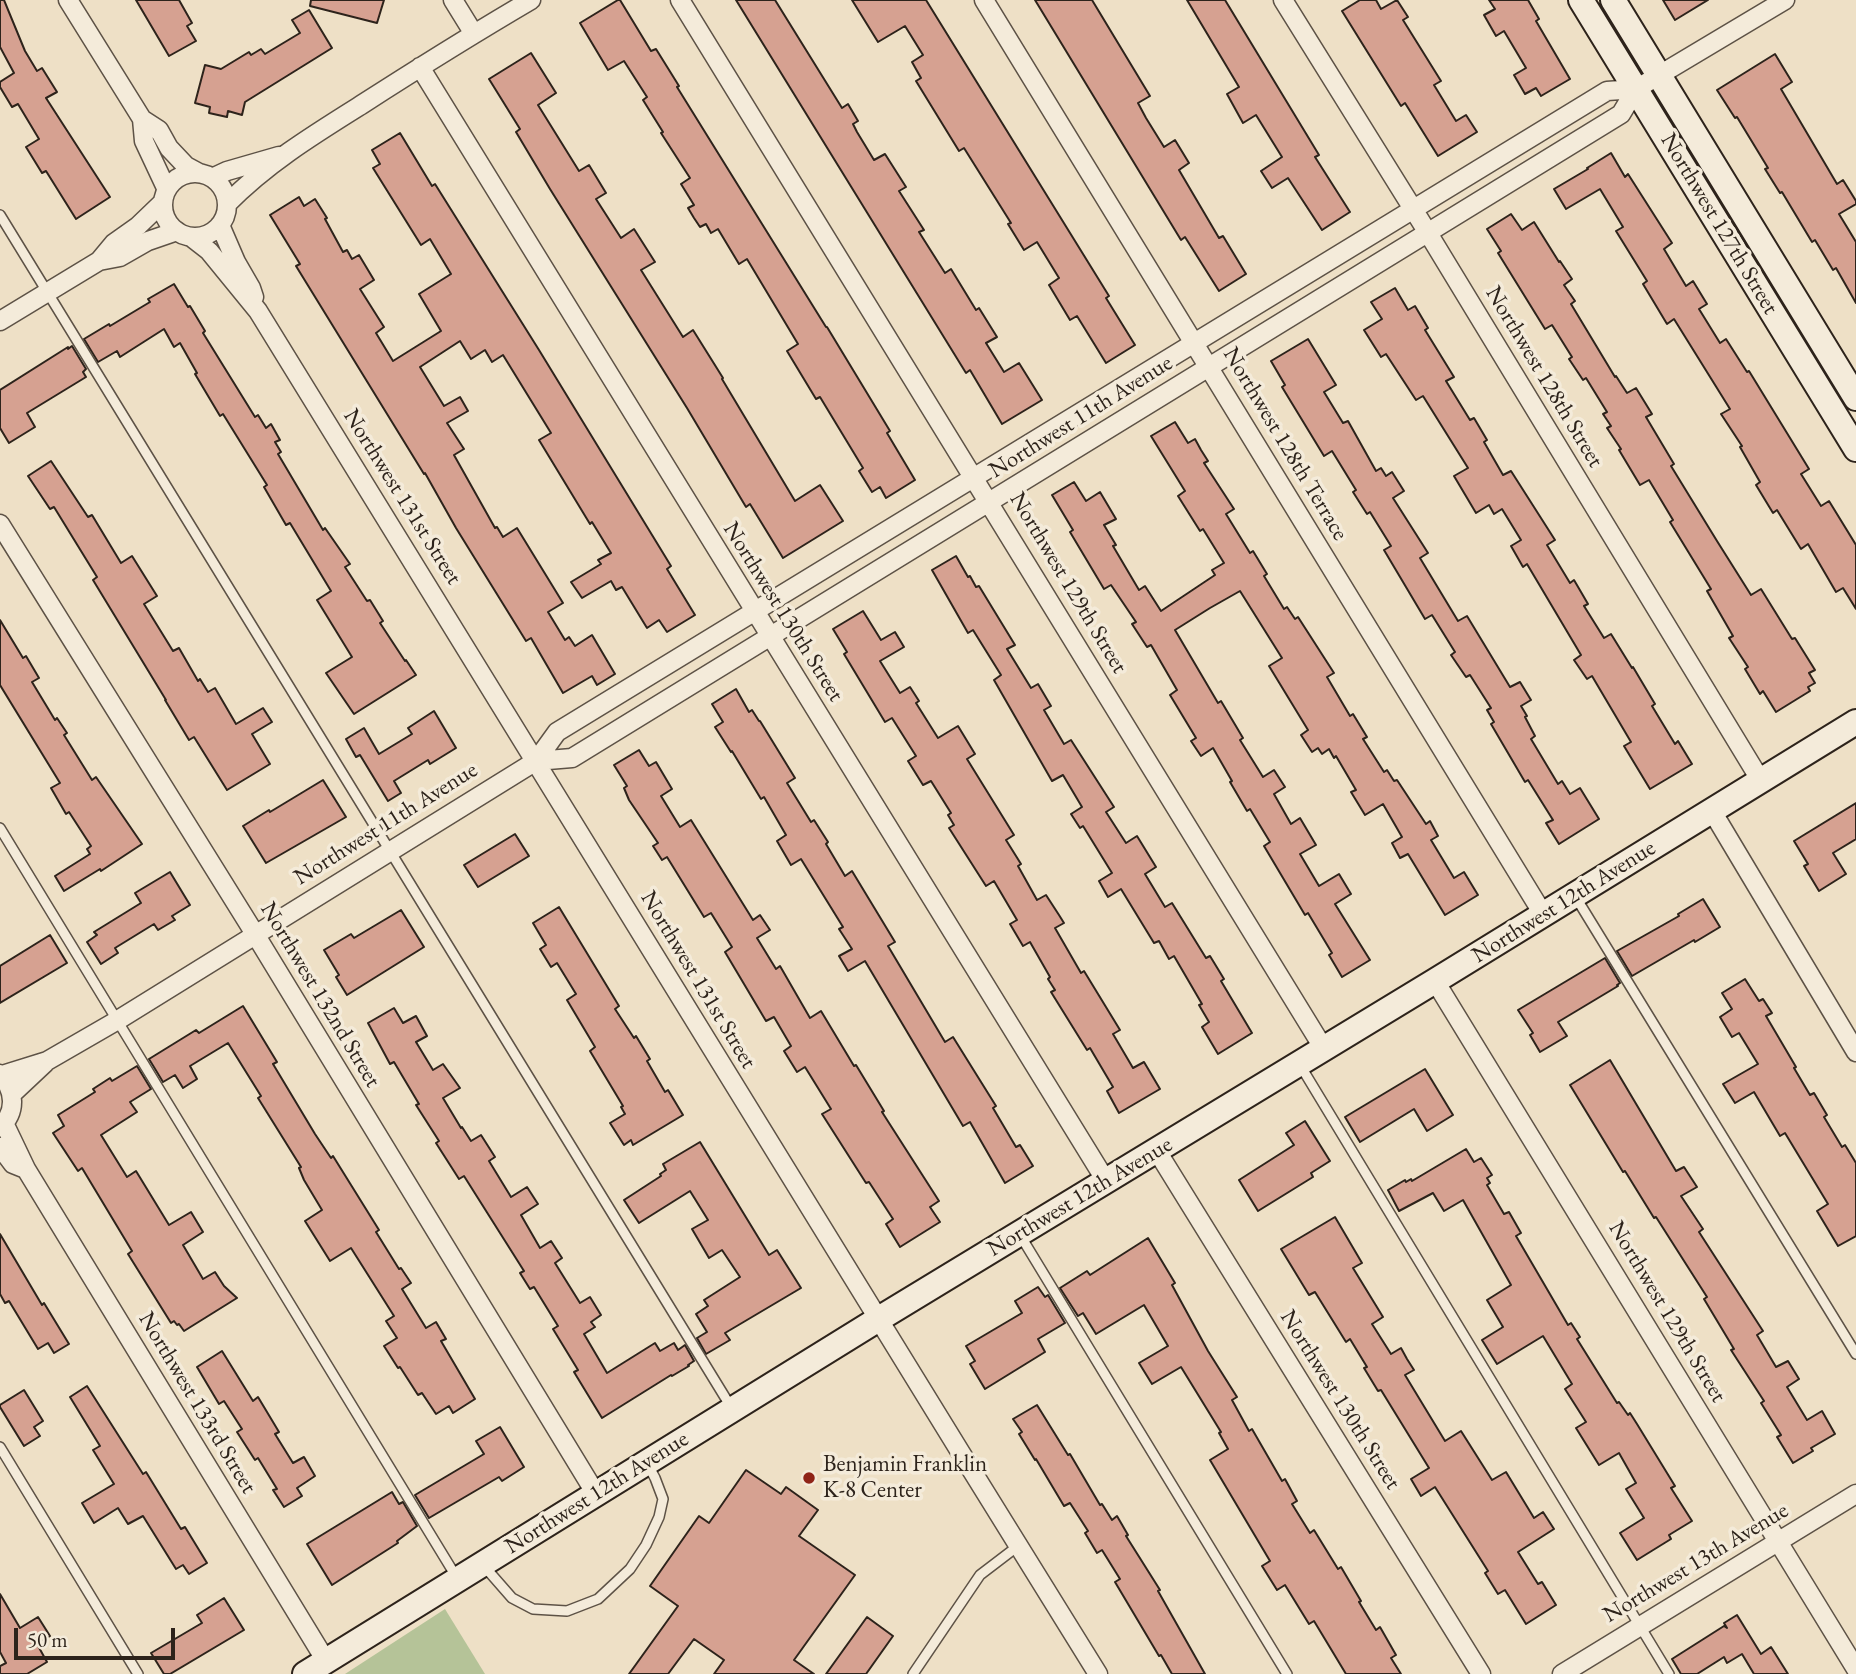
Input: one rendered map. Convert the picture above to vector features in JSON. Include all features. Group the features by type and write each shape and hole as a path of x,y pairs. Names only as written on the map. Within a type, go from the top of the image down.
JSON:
{"street":[{"path":"68,0 142,119 159,130 186,166 222,188 227,204 226,215 212,233 202,237 184,234 170,226 164,215 165,196 144,141 142,119"},
{"path":"453,0 474,34"},
{"path":"227,204 282,155 530,0"},
{"name":"Northwest 129th Street","path":"680,0 1324,1049"},
{"name":"Northwest 128th Terrace","path":"984,0 1543,914"},
{"name":"Northwest 128th Street","path":"1283,0 1428,233 1760,781"},
{"name":"Northwest 127th Street","path":"1581,0 1856,449"},
{"name":"Northwest 127th Street","path":"1612,0 1856,398"},
{"name":"Northwest 11th Avenue","path":"1,1075 47,1061 118,1020 536,761 557,732 1608,91 1636,89 1785,0"},
{"name":"Northwest 130th Street","path":"420,67 1106,1181"},
{"name":"Northwest 11th Avenue","path":"536,761 572,758 1621,114 1636,89"},
{"path":"0,321 99,261 114,243 138,226 165,196 174,180 186,174 206,176 282,155"},
{"name":"Northwest 131st Street","path":"220,225 251,288 258,311"},
{"path":"99,261 120,257 148,241 184,234"},
{"name":"Northwest 131st Street","path":"184,234 209,251 258,311 877,1320 1098,1674"},
{"name":"Northwest 132nd Street","path":"0,524 255,934 596,1494"},
{"name":"Northwest 12th Avenue","path":"315,1668 732,1409 1856,722"},
{"path":"1712,811 1856,1052"},
{"name":"Northwest 129th Street","path":"1435,981 1856,1669"},
{"name":"Northwest 11th Avenue","path":"12,1094 47,1061"},
{"path":"1,1075 9,1084 13,1105 10,1115 2,1125"},
{"name":"Northwest 133rd Street","path":"2,1125 315,1668"},
{"name":"Northwest 133rd Street","path":"0,1147 13,1164 26,1170"},
{"name":"Northwest 130th Street","path":"1157,1151 1481,1674"},
{"name":"Northwest 13th Avenue","path":"1562,1674 1856,1494"}],"lane":[{"path":"0,215 732,1409"},
{"path":"0,828 458,1580"},
{"path":"1574,895 1856,1354"},
{"path":"1300,1064 1669,1674"},
{"path":"1019,1234 1287,1674"},
{"path":"0,1447 138,1674"},
{"path":"482,1564 512,1598 533,1609 567,1611 598,1599 630,1569 646,1545 659,1517 663,1499 646,1462"},
{"path":"913,1674 980,1575 1018,1546"}],"green space":[{"path":"445,1609 485,1674 345,1674"}],"building":[{"path":"0,0 4,0 25,51 37,71 42,68 57,92 46,98 110,197 76,219 46,171 42,173 26,147 39,139 18,104 12,107 0,87 0,82 14,73 0,47"},
{"path":"136,0 179,0 192,23 187,26 196,41 169,56"},
{"path":"311,0 384,0 377,23 310,6"},
{"path":"618,0 651,51 656,49 890,431 887,433 915,480 886,498 880,487 872,492 859,471 863,468 820,397 816,399 787,351 798,344 747,259 739,264 718,229 711,233 706,224 700,227 688,208 694,205 681,184 690,178 661,133 663,132 643,100 647,97 624,61 608,70 580,23"},
{"path":"736,0 775,0 842,108 848,104 858,121 853,124 874,160 885,154 906,187 899,191 924,230 919,232 945,273 951,269 976,310 979,308 997,337 986,343 1004,372 1019,363 1042,400 1002,424 970,370 966,373"},
{"path":"852,0 926,0 1109,296 1106,298 1135,345 1106,363 1077,316 1070,320 1049,285 1059,278 1037,242 1024,250 1008,224 1011,223 964,148 959,151 916,81 921,78 912,62 923,55 905,26 878,42"},
{"path":"1035,0 1092,0 1150,96 1138,103 1146,118 1164,147 1175,140 1189,163 1179,170 1219,238 1223,236 1246,274 1219,291 1185,237 1181,240"},
{"path":"1187,0 1225,0 1319,155 1315,157 1350,212 1322,230 1288,178 1272,188 1261,171 1282,157 1256,115 1243,123 1227,94 1239,87"},
{"path":"1360,0 1376,0 1381,9 1397,0 1408,17 1403,20 1441,81 1434,85 1456,121 1466,115 1477,132 1438,156 1405,103 1401,106 1342,11"},
{"path":"1489,0 1528,0 1539,19 1536,21 1570,79 1541,96 1536,88 1525,94 1514,75 1526,68 1504,31 1496,36 1484,15 1495,9"},
{"path":"1663,0 1708,0 1675,20"},
{"path":"309,10 332,48 245,102 242,115 228,111 227,117 209,113 210,107 195,103 205,65 221,69 249,52 251,55 261,49 265,54 300,33 292,20"},
{"path":"531,53 556,93 538,105 579,171 589,165 606,193 596,199 621,238 634,229 655,262 641,270 683,337 693,330 795,501 820,485 843,521 783,558 750,504 746,507 550,189 516,132 520,129 489,79"},
{"path":"1775,54 1792,82 1781,89 1837,184 1843,180 1856,201 1856,204 1839,214 1856,242 1856,303 1836,268 1833,270 1815,240 1812,242 1782,192 1780,193 1737,117 1735,118 1717,90"},
{"path":"400,133 539,350 671,566 667,569 695,615 667,632 659,620 647,628 622,587 616,590 611,581 582,598 571,582 601,564 598,560 611,553 592,522 590,524 539,440 551,433 503,355 492,362 485,350 471,359 460,341 420,367 444,406 460,397 468,411 447,423 464,449 454,455 495,528 497,527 503,537 517,528 563,603 548,612 565,640 569,637 575,646 592,635 615,674 597,685 592,676 563,693 531,638 526,641 296,266 300,264 270,215 299,197 304,206 315,199 343,252 347,250 352,259 359,255 374,280 360,289 384,327 376,333 393,361 441,331 419,294 451,274 430,239 421,245 373,168 380,164 372,150"},
{"path":"1611,153 1625,177 1628,174 1672,243 1664,249 1686,286 1693,281 1707,304 1699,309 1720,343 1726,339 1747,372 1749,371 1809,469 1801,474 1821,506 1829,501 1856,545 1856,609 1843,588 1836,592 1808,544 1801,549 1777,510 1773,513 1756,485 1760,482 1740,447 1742,446 1721,414 1730,409 1674,319 1667,324 1643,284 1647,281 1616,231 1623,227 1600,189 1566,209 1554,189"},
{"path":"1511,214 1522,230 1534,222 1572,279 1564,285 1575,301 1571,304 1615,377 1627,393 1636,388 1652,414 1646,417 1674,464 1671,466 1751,595 1761,589 1815,670 1809,673 1815,683 1808,687 1810,691 1776,712 1763,691 1760,694 1745,669 1748,667 1729,638 1733,636 1707,591 1711,589 1670,522 1673,520 1649,480 1640,485 1607,428 1611,426 1603,414 1607,412 1586,378 1583,380 1569,359 1572,357 1552,325 1545,329 1498,253 1501,251 1487,229"},
{"path":"174,284 188,307 190,306 205,331 203,333 255,417 258,415 266,428 271,424 280,440 275,442 281,452 278,454 323,530 325,528 350,564 345,567 367,601 370,600 383,621 380,623 416,675 354,714 326,673 352,657 317,600 331,591 290,523 286,525 264,487 267,485 223,414 220,416 180,343 174,347 164,329 120,357 117,351 98,362 84,339 150,302 148,299"},
{"path":"1395,288 1408,310 1415,306 1428,328 1425,330 1454,377 1446,381 1470,420 1474,418 1503,475 1511,471 1555,540 1547,545 1570,583 1574,580 1588,604 1584,606 1604,638 1611,634 1655,704 1652,706 1675,744 1678,741 1692,764 1650,789 1624,746 1631,742 1592,676 1587,679 1574,660 1581,655 1527,564 1523,567 1511,546 1521,540 1502,509 1494,514 1489,505 1476,513 1454,476 1468,468 1423,396 1416,400 1386,354 1381,357 1364,330 1382,319 1371,302"},
{"path":"1308,339 1336,385 1324,392 1343,423 1348,421 1376,471 1381,468 1386,476 1392,472 1404,491 1393,498 1428,553 1420,558 1458,621 1467,616 1510,687 1520,682 1531,700 1521,706 1535,736 1531,739 1558,784 1562,781 1570,794 1580,788 1599,819 1559,844 1546,823 1553,820 1528,780 1525,782 1491,724 1494,722 1487,710 1491,708 1470,675 1466,677 1451,655 1455,652 1432,615 1425,619 1384,550 1391,546 1370,512 1367,514 1353,492 1356,490 1332,451 1324,456 1282,387 1285,385 1271,361"},
{"path":"72,346 86,369 83,372 86,377 27,413 35,427 9,443 0,428 0,390"},
{"path":"1175,422 1188,443 1195,439 1208,461 1204,463 1234,509 1226,514 1250,553 1253,551 1284,609 1287,607 1295,619 1298,617 1334,673 1327,677 1350,716 1353,714 1367,737 1363,739 1384,772 1387,770 1394,781 1397,780 1426,824 1430,821 1438,836 1431,840 1454,878 1464,872 1478,895 1445,915 1408,854 1400,858 1392,843 1402,837 1383,804 1365,815 1351,792 1356,790 1336,756 1334,758 1329,749 1322,754 1318,748 1312,752 1301,735 1308,730 1269,666 1282,658 1240,591 1210,608 1175,630 1218,703 1221,701 1243,738 1240,740 1263,777 1274,770 1285,787 1274,794 1291,824 1300,818 1316,845 1300,854 1319,886 1339,874 1351,894 1335,904 1370,960 1342,977 1329,955 1332,953 1308,913 1305,915 1264,846 1270,842 1250,809 1247,811 1213,748 1201,756 1191,741 1196,738 1170,695 1177,690 1151,645 1147,647 1132,624 1136,622 1111,585 1104,589 1070,532 1073,530 1052,495 1074,482 1086,501 1100,492 1116,519 1104,525 1116,545 1113,546 1139,590 1145,586 1161,611 1215,575 1212,570 1224,563 1178,496 1185,491 1151,436"},
{"path":"51,461 88,517 92,515 121,563 132,556 157,596 144,604 173,651 179,648 198,681 200,679 208,692 215,688 236,724 263,708 272,722 252,734 270,764 227,790 194,737 189,740 93,580 97,577 54,507 50,509 28,476"},
{"path":"956,556 968,577 970,576 976,587 979,586 1015,645 1007,649 1031,688 1038,684 1051,706 1044,710 1064,744 1071,740 1114,807 1106,812 1126,843 1137,836 1156,867 1145,874 1165,907 1172,903 1206,958 1210,956 1224,979 1221,981 1252,1033 1218,1054 1202,1027 1209,1022 1199,1005 1202,1004 1174,956 1169,959 1159,941 1154,943 1121,889 1108,897 1099,881 1112,873 1083,826 1080,828 1071,814 1082,807 1063,775 1052,781 994,680 1001,675 973,630 968,633 932,570"},
{"path":"863,611 881,640 895,632 904,647 880,661 900,693 910,687 919,701 916,703 938,738 958,726 975,754 967,759 1014,835 1006,840 1021,864 1018,866 1037,900 1046,895 1064,923 1055,928 1081,973 1084,971 1120,1030 1113,1034 1133,1068 1144,1062 1160,1089 1119,1113 1107,1091 1113,1087 1051,992 1055,990 1048,979 1050,977 1030,942 1023,946 1010,924 1017,920 994,881 986,886 949,828 954,825 948,815 951,813 931,781 923,785 908,761 916,756 892,718 885,722 844,654 847,652 833,629"},
{"path":"0,620 23,658 26,656 39,678 32,682 55,720 57,718 67,733 64,735 92,780 96,777 142,844 64,891 55,876 90,854 87,849 91,846 69,812 66,814 51,788 60,783 0,685"},
{"path":"736,689 749,712 752,710 760,721 795,778 787,783 811,822 814,820 828,842 826,844 845,876 852,871 895,942 888,946 945,1042 953,1037 996,1106 993,1108 1016,1147 1020,1145 1033,1166 1005,1183 970,1122 963,1126 865,961 848,971 839,956 852,949 839,929 843,927 801,859 791,865 777,841 786,835 764,797 761,799 715,727 723,722 712,704"},
{"path":"434,711 456,748 430,764 428,760 394,781 401,793 388,801 360,755 356,757 346,739 364,728 379,754 412,734 408,728"},
{"path":"639,750 649,766 656,762 672,789 661,796 680,827 691,820 753,920 760,915 770,930 757,938 776,969 780,966 810,1018 821,1011 939,1201 930,1207 940,1222 900,1247 886,1224 893,1219 869,1182 866,1183 822,1114 831,1109 805,1067 797,1072 784,1051 791,1046 774,1017 766,1021 725,952 732,947 711,913 704,917 667,857 662,860 653,846 658,843 629,800 624,788 627,786 614,765"},
{"path":"323,780 346,817 266,863 243,826"},
{"path":"1856,803 1856,839 1833,853 1846,874 1819,891 1804,866 1808,864 1794,841"},
{"path":"515,834 529,856 478,887 464,865"},
{"path":"170,872 190,905 172,916 175,920 158,930 154,924 115,948 118,953 101,964 87,942 97,935 94,932 141,903 135,893"},
{"path":"1703,899 1720,927 1632,976 1617,951 1679,916 1678,914"},
{"path":"559,907 619,1006 615,1009 634,1038 636,1036 665,1092 668,1090 683,1115 633,1145 631,1140 624,1145 610,1123 625,1114 621,1107 623,1106 590,1051 595,1047 567,1000 576,994 557,963 551,967 540,949 546,945 533,923"},
{"path":"401,910 424,947 347,995 324,950 351,934 354,938"},
{"path":"50,935 67,963 0,1003 0,966"},
{"path":"1605,958 1620,983 1618,986 1558,1022 1567,1036 1540,1052 1530,1035 1533,1033 1518,1010"},
{"path":"1745,979 1759,1001 1763,999 1772,1013 1766,1016 1796,1067 1794,1068 1810,1095 1814,1093 1827,1115 1824,1117 1842,1147 1845,1145 1856,1163 1856,1236 1838,1246 1817,1211 1828,1204 1785,1133 1780,1136 1754,1092 1735,1103 1723,1084 1758,1064 1739,1033 1732,1037 1720,1017 1732,1009 1722,993"},
{"path":"243,1006 277,1062 273,1064 315,1134 331,1158 333,1156 379,1230 376,1232 411,1283 402,1289 426,1328 436,1322 446,1339 441,1341 475,1399 453,1413 449,1406 436,1414 422,1393 418,1395 384,1346 397,1338 386,1321 394,1316 351,1248 330,1261 305,1221 322,1210 304,1180 299,1168 301,1167 228,1043 190,1066 197,1079 183,1088 175,1075 163,1082 149,1059 196,1030 199,1033"},
{"path":"394,1008 403,1023 416,1016 427,1036 416,1042 433,1070 443,1064 460,1088 443,1098 471,1141 481,1135 495,1157 489,1161 511,1197 527,1187 538,1204 521,1215 540,1248 551,1241 562,1258 555,1263 580,1303 590,1297 601,1315 591,1322 595,1327 584,1334 607,1373 655,1343 660,1351 674,1343 678,1350 685,1345 694,1361 689,1366 602,1418 574,1372 578,1370 553,1329 558,1326 534,1287 530,1289 520,1273 524,1271 464,1176 459,1179 436,1143 439,1141 416,1105 419,1104 394,1062 390,1064 368,1023"},
{"path":"1610,1060 1676,1171 1684,1167 1697,1187 1681,1196 1703,1229 1699,1232 1763,1331 1757,1335 1776,1367 1788,1361 1799,1379 1787,1387 1807,1420 1822,1411 1835,1434 1811,1448 1813,1451 1793,1463 1777,1437 1781,1435 1761,1403 1764,1401 1731,1350 1734,1349 1704,1299 1707,1297 1656,1217 1654,1218 1625,1171 1623,1172 1570,1085"},
{"path":"137,1066 151,1089 130,1102 137,1112 101,1135 127,1177 136,1171 169,1225 191,1212 203,1232 183,1245 203,1279 215,1272 224,1286 237,1298 184,1331 179,1324 174,1321 171,1323 128,1254 132,1251 82,1168 78,1171 53,1133 64,1126 58,1115 95,1092 93,1089 110,1078 112,1081"},
{"path":"1425,1069 1453,1115 1427,1131 1414,1109 1360,1142 1345,1117"},
{"path":"1305,1121 1330,1161 1311,1173 1313,1177 1258,1211 1239,1180 1294,1145 1286,1133"},
{"path":"700,1142 769,1255 777,1250 801,1288 725,1333 730,1340 706,1354 697,1338 707,1332 696,1314 708,1306 704,1300 740,1277 722,1250 709,1258 692,1229 708,1220 690,1191 639,1223 624,1200 661,1176 666,1170 663,1164"},
{"path":"1466,1149 1474,1162 1481,1158 1492,1175 1487,1178 1490,1183 1487,1185 1504,1214 1509,1212 1521,1233 1516,1236 1568,1325 1571,1323 1580,1337 1577,1339 1617,1403 1619,1402 1628,1415 1630,1413 1637,1424 1675,1486 1671,1488 1692,1521 1669,1535 1671,1539 1637,1560 1620,1533 1644,1518 1626,1489 1636,1483 1619,1453 1599,1465 1576,1428 1586,1422 1565,1389 1572,1384 1543,1336 1497,1364 1482,1340 1503,1327 1487,1300 1511,1285 1463,1200 1444,1211 1433,1193 1399,1211 1388,1190 1405,1180 1412,1181"},
{"path":"1335,1217 1362,1263 1353,1268 1383,1317 1372,1324 1391,1354 1401,1348 1414,1370 1405,1375 1445,1441 1461,1431 1492,1480 1506,1472 1534,1518 1543,1512 1554,1529 1518,1552 1538,1584 1542,1582 1556,1605 1526,1624 1505,1590 1498,1594 1485,1573 1488,1571 1435,1487 1421,1496 1411,1479 1429,1468 1381,1390 1378,1391 1350,1339 1346,1342 1315,1292 1309,1295 1281,1249"},
{"path":"0,1234 42,1305 44,1303 69,1344 54,1353 48,1343 38,1349 9,1301 5,1303 0,1294"},
{"path":"1148,1238 1175,1283 1172,1285 1208,1351 1237,1397 1232,1400 1249,1431 1252,1429 1282,1481 1285,1479 1297,1501 1292,1504 1310,1533 1314,1530 1338,1569 1341,1567 1376,1630 1380,1627 1396,1655 1391,1658 1401,1674 1346,1674 1314,1621 1309,1624 1285,1585 1277,1590 1262,1566 1270,1561 1210,1460 1228,1449 1219,1433 1221,1432 1181,1367 1152,1384 1139,1363 1168,1346 1144,1305 1096,1334 1083,1313 1078,1316 1060,1288 1087,1271 1090,1275"},
{"path":"1038,1287 1045,1297 1048,1295 1065,1323 1038,1339 1045,1352 985,1389 970,1364 975,1361 966,1346 1022,1313 1015,1301"},
{"path":"222,1351 253,1401 258,1397 279,1432 275,1434 293,1463 304,1457 315,1476 297,1488 302,1496 284,1507 273,1490 277,1489 258,1458 255,1460 237,1432 242,1429 224,1401 219,1404 197,1367"},
{"path":"87,1386 143,1474 146,1472 181,1529 185,1527 207,1563 189,1574 183,1565 176,1569 143,1516 128,1524 118,1508 94,1523 82,1503 114,1484 93,1450 100,1446 70,1397"},
{"path":"24,1390 43,1421 34,1427 40,1436 24,1446 0,1405"},
{"path":"1037,1405 1100,1505 1102,1504 1112,1520 1117,1516 1205,1674 1172,1674 1115,1582 1120,1579 1102,1550 1097,1553 1085,1533 1088,1531 1070,1503 1064,1506 1035,1460 1013,1419"},
{"path":"500,1427 524,1467 502,1481 499,1477 429,1518 415,1495 484,1454 476,1441"},
{"path":"746,1470 781,1494 786,1487 818,1510 799,1536 855,1575 794,1660 814,1674 714,1674 724,1660 694,1639 668,1674 629,1674 678,1606 650,1586 699,1516 709,1523"},
{"path":"392,1492 399,1504 403,1502 417,1526 397,1541 398,1543 332,1585 307,1544"},
{"path":"0,1594 20,1628 38,1617 50,1636 37,1644 47,1662 27,1674 0,1674 0,1666 6,1663 0,1652"},
{"path":"224,1598 244,1630 170,1674 164,1674 151,1653 202,1623 197,1615"},
{"path":"1737,1615 1761,1654 1771,1647 1788,1674 1754,1674 1742,1654 1727,1663 1724,1657 1697,1674 1681,1674 1672,1659 1724,1626 1727,1628 1724,1623"},
{"path":"867,1617 893,1636 866,1674 826,1674"}],"place":[{"name":"Benjamin Franklin K-8 Center","path":"809,1478"}]}
